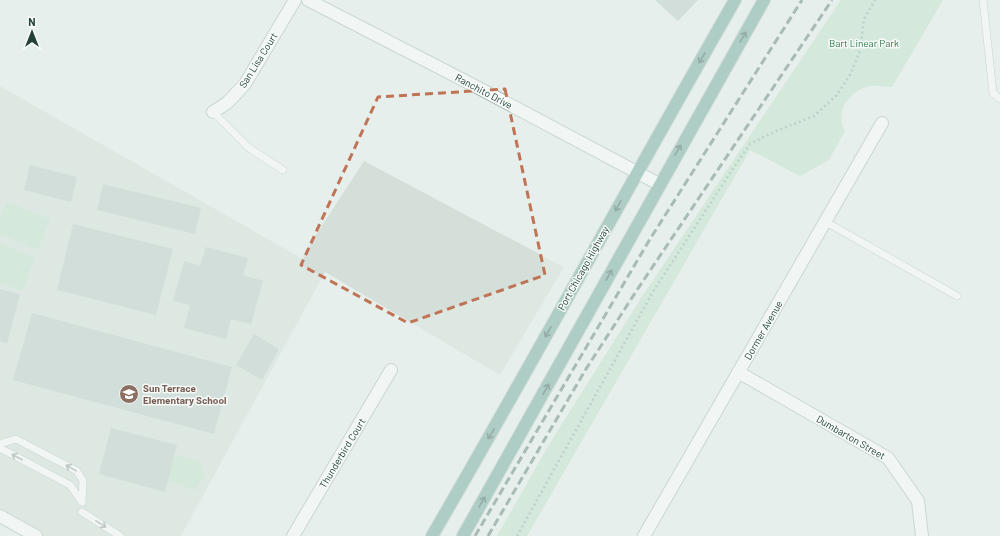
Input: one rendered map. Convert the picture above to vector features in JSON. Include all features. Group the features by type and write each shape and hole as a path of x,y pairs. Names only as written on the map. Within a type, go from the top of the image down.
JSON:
{"main road":[{"name":"Port Chicago Highway","path":"432,536 502,416 637,172 735,0"},
{"path":"462,536 764,0"}],"street":[{"name":"San Lisa Court","path":"213,112 228,104 244,84 295,0"},
{"name":"Ranchito Drive","path":"308,0 659,184"},
{"name":"Dormer Avenue","path":"644,536 882,123"},
{"name":"Thunderbird Court","path":"293,536 391,370"},
{"name":"Dumbarton Street","path":"738,372 888,458 918,501 922,536"},
{"path":"0,516 36,536"}],"lane":[{"path":"983,0 993,93 1000,99"},
{"path":"213,112 231,133 249,148 283,170"},
{"path":"826,222 957,296"},
{"path":"0,444 16,439 77,471 83,481 82,502 70,485 0,448"},
{"path":"82,512 120,536"}],"path":[{"path":"517,536 654,290 736,164 750,144 776,131 814,116 836,96 850,75 860,51 864,19 875,0"}],"highlighted area":[{"path":"505,89 545,275 408,323 301,265 378,97"}],"shaded area":[{"name":"Sun Terrace Elementary School","path":"0,86 301,258 364,161 564,267 500,375 325,272 181,536 36,536 0,516"}],"green space":[{"name":"Bart Linear Park","path":"841,0 943,0 892,87 870,86 862,88 850,97 841,117 845,131 829,160 800,176 750,150 527,536 497,536 550,443 643,295"},
{"path":"7,202 50,219 38,250 0,234 0,218"},
{"path":"0,243 35,258 22,291 0,283"},
{"path":"175,455 200,462 205,475 195,490 168,480"}],"building":[{"path":"655,0 698,0 678,21"},
{"path":"30,165 77,177 71,202 24,190"},
{"path":"103,184 201,208 195,234 97,210"},
{"path":"73,224 173,249 156,315 57,290"},
{"path":"206,247 248,258 243,275 263,281 251,324 231,319 226,339 184,328 190,305 173,301 184,261 200,266"},
{"path":"0,289 20,294 7,344 0,341"},
{"path":"32,313 232,367 214,434 13,380"},
{"path":"254,334 279,349 262,380 236,365"},
{"path":"111,428 177,445 165,492 99,474"}],"railway":[{"path":"475,536 650,239 802,0"},
{"path":"488,536 586,369 637,290 832,0"}],"place":[{"name":"Sun Terrace Elementary School","path":"129,394"}]}
